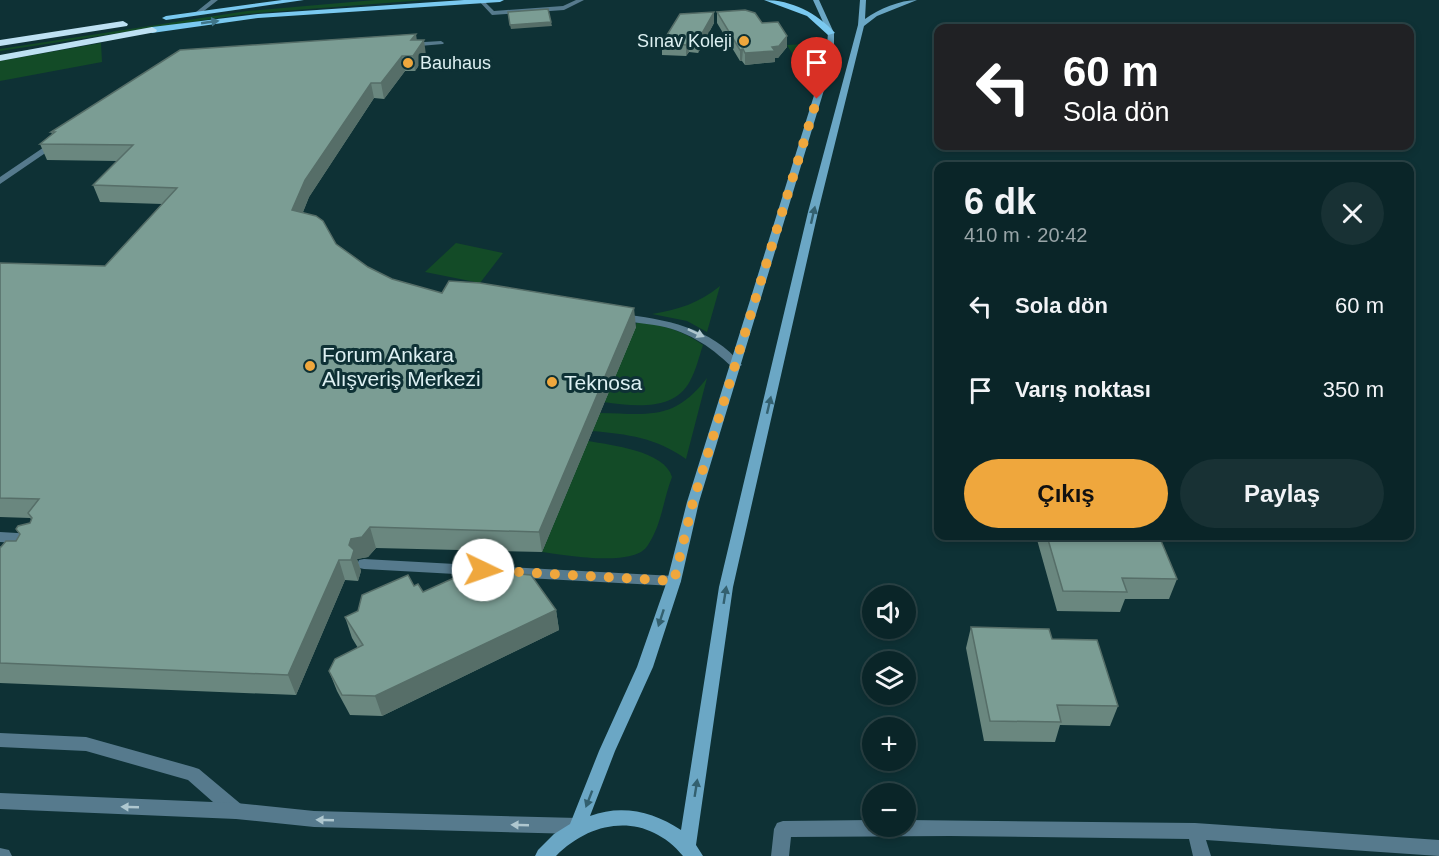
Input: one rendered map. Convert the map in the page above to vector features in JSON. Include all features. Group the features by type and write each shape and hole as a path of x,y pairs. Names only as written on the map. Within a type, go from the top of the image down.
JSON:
{"highway":[{"path":"0,44 150,26"},
{"path":"0,56 150,26"}],"main road":[{"path":"150,26 198,13 300,0"},
{"path":"150,26 258,16 500,0"},
{"path":"768,0 810,14 831,33"},
{"path":"578,826 645,667 674,581 693,502 830,57 831,33 816,0"},
{"path":"691,851 726,587 813,212 861,25 863,0"},
{"path":"861,25 875,15 914,0"},
{"path":"544,856 554,843 578,826 602,818 626,816 649,821 670,831 691,851"}],"street":[{"path":"198,13 215,0"},
{"path":"480,1 492,13 564,8 581,0"},
{"path":"393,46 441,43"},
{"path":"0,181 64,138"},
{"path":"604,315 675,324 704,337 721,349 736,365"},
{"path":"0,537 35,539"},
{"path":"364,564 674,581"},
{"path":"0,740 86,744 192,774 236,811"},
{"path":"0,801 236,811 314,819 578,826"},
{"path":"780,856 783,829 950,828 1195,831 1439,848"},
{"path":"1195,831 1202,856"}],"green space":[{"path":"375,0 425,0 245,14 0,51 0,49 247,11"},
{"path":"101,43 102,62 0,81 0,61"},
{"path":"806,44 817,61 798,63 787,45"},
{"path":"456,243 503,253 480,283 425,272"},
{"path":"720,286 707,332 687,321 652,314 688,305"},
{"path":"637,322 672,329 703,345 694,372 683,391 663,402 652,405 627,405 604,402"},
{"path":"707,378 686,459 664,446 641,438 592,431 600,413 660,412 683,402"},
{"path":"588,441 623,447 648,455 667,468 672,477 653,537 641,552 615,558 599,558 542,552"}],"building":[{"path":"548,9 551,22 510,25 508,12"},
{"path":"745,10 755,13 762,23 778,22 787,36 779,46 772,47 775,51 745,53 743,49 740,50 717,12"},
{"path":"714,12 697,42 688,41 686,45 662,43 680,14"},
{"name":"Forum Ankara Alışveriş Merkezi","path":"416,34 411,40 424,40 413,56 402,56 381,83 371,83 305,180 292,210 316,216 323,221 336,244 368,267 392,279 442,293 449,281 480,283 634,308 539,532 370,527 362,537 351,539 349,545 354,550 351,560 339,560 288,675 0,663 0,547 6,541 16,541 20,534 16,529 18,526 30,523 32,518 28,513 39,499 0,498 0,263 105,266 177,188 93,185 133,145 40,144 55,132 51,132 180,50"},
{"path":"1048,540 1161,540 1177,579 1122,578 1127,592 1063,591"},
{"path":"465,573 477,573 490,581 508,573 531,575 556,610 375,696 342,695 329,671 335,659 363,645 345,617 358,611 362,595 408,575 414,586 418,584 423,592"},
{"path":"971,627 1049,629 1052,639 1097,640 1118,706 1057,705 1061,722 990,721"}],"place":[{"name":"Sınav Koleji","path":"744,41"},
{"name":"Bauhaus","path":"408,63"},
{"name":"Forum Ankara Alışveriş Merkezi","path":"310,366"},
{"name":"Teknosa","path":"552,382"}],"route":[{"path":"483,570 674,581 693,502 817,99"}]}
